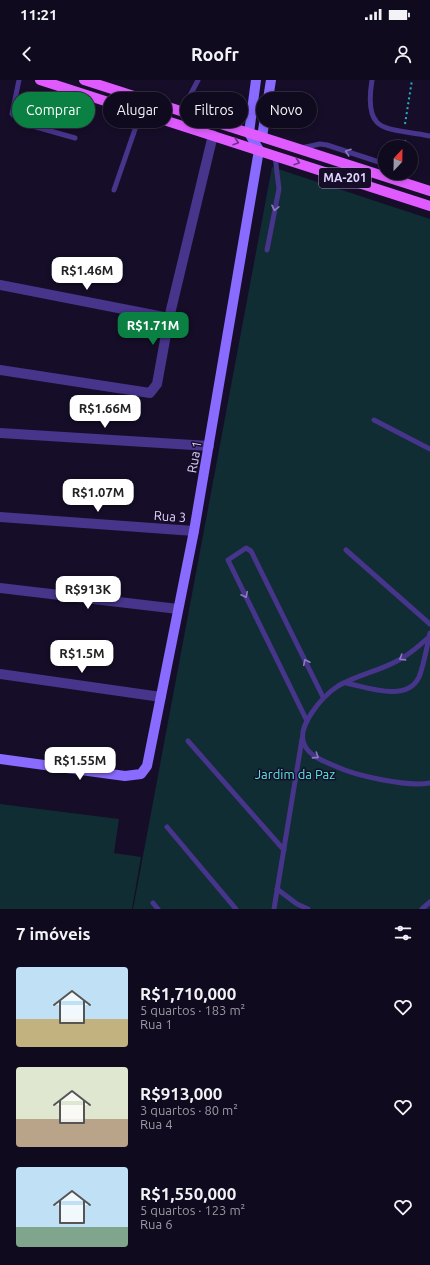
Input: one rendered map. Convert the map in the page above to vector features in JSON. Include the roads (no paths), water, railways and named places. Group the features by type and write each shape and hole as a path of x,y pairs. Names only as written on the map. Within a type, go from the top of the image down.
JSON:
{"main road":[{"name":"MA-201","path":"40,80 103,100"},
{"name":"MA-201","path":"84,80 180,110"},
{"path":"256,80 249,133 259,150"},
{"path":"262,137 271,80"},
{"name":"MA-201","path":"172,122 430,206"},
{"name":"MA-201","path":"234,128 430,191"},
{"name":"Rua 1","path":"0,759 126,776 141,774 147,766 194,530 259,150"}],"street":[{"path":"0,370 150,393 157,384 169,318 213,135"},
{"path":"0,285 169,318"},
{"path":"0,433 208,446"},
{"name":"Rua 3","path":"0,516 194,530"},
{"path":"0,588 178,610"},
{"path":"0,674 161,697"}],"lane":[{"path":"19,80 12,107 12,114 16,119 22,123 75,138"},
{"path":"192,92 198,80"},
{"path":"372,80 369,99 370,112 374,120 386,128 430,136"},
{"path":"114,190 135,128"},
{"path":"297,148 320,144 327,145 378,162"},
{"path":"267,250 279,189 275,155"},
{"path":"406,180 412,186"},
{"path":"374,420 430,449"},
{"path":"307,721 228,560 246,548 251,551 323,697"},
{"path":"346,550 430,624"},
{"path":"274,909 307,721 323,697 345,683 396,662 429,635"},
{"path":"345,683 390,692 405,690 412,685 419,676 429,635"},
{"path":"304,732 303,739 306,747 316,756 337,767 353,773 413,784 430,783"},
{"path":"188,741 284,850"},
{"path":"167,827 236,909"},
{"path":"277,889 297,904 308,909"},
{"path":"422,909 430,902"},
{"path":"153,903 158,909"}],"park label":[{"name":"Jardim da Paz","path":"295,774"}]}
